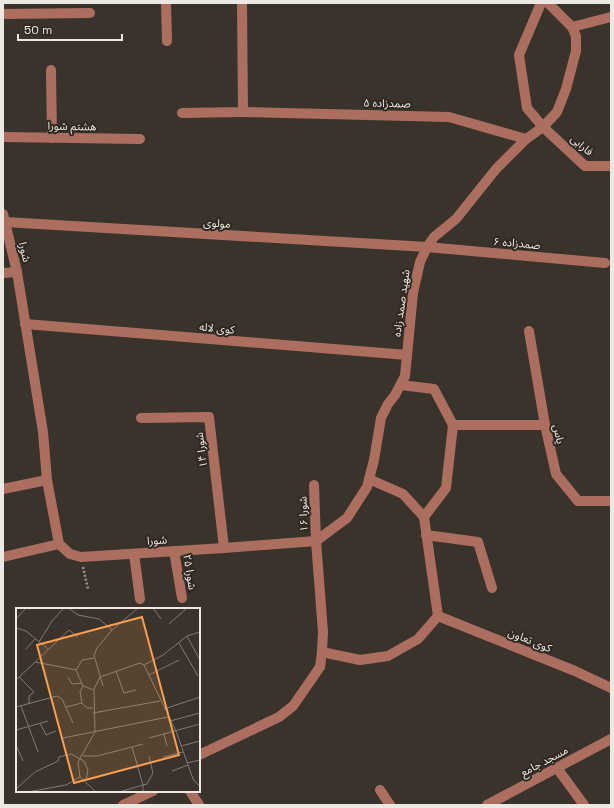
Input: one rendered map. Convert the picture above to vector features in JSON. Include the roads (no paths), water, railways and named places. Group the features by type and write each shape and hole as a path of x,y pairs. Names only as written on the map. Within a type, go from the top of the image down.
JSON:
{"street":[{"path":"166,3 167,41"},
{"path":"242,3 243,112"},
{"name":"فارابی","path":"541,3 519,55 527,108 543,127 584,166 611,166"},
{"path":"548,3 572,27 611,17"},
{"path":"3,14 90,13"},
{"name":"شهید صمد زاده","path":"316,541 347,518 367,486 374,460 381,418 405,376 413,293 420,262 427,247 434,237 456,219 496,169 526,139 543,127 557,112 566,89 576,51 576,36 572,27"},
{"path":"51,70 52,138"},
{"name":"صمدزاده ۵","path":"182,113 243,112 449,117 526,139"},
{"name":"هشتم شورا","path":"3,137 140,140"},
{"name":"مولوی","path":"4,218 427,247"},
{"name":"شورا","path":"4,218 17,272 43,432 47,480 59,544 70,554 81,557 316,541"},
{"name":"صمدزاده ۶","path":"427,247 605,262"},
{"path":"3,273 17,272"},
{"name":"کوی لاله","path":"25,324 407,355"},
{"name":"یاس","path":"529,331 545,425 556,474 578,501 611,501"},
{"path":"401,385 434,389 453,425 446,488 424,517"},
{"name":"شورا ۱۴","path":"141,418 209,417 224,548"},
{"path":"453,425 545,425"},
{"path":"322,652 360,660 388,656 418,640 438,616 424,517 403,494 369,479"},
{"path":"3,489 47,480"},
{"name":"شورا ۱۶","path":"314,485 316,541"},
{"path":"426,535 478,542 492,588"},
{"path":"200,755 279,717 293,706 320,667 323,632 316,541"},
{"path":"3,557 59,544"},
{"name":"شورا ۲۵","path":"174,551 182,598"},
{"path":"134,554 140,599"},
{"name":"کوی تعاون","path":"438,616 575,671 611,688"},
{"name":"مسجد جامع","path":"487,805 611,739"},
{"path":"557,768 584,805"},
{"path":"380,790 390,805"},
{"path":"122,805 151,792"},
{"path":"191,792 199,805"}]}
